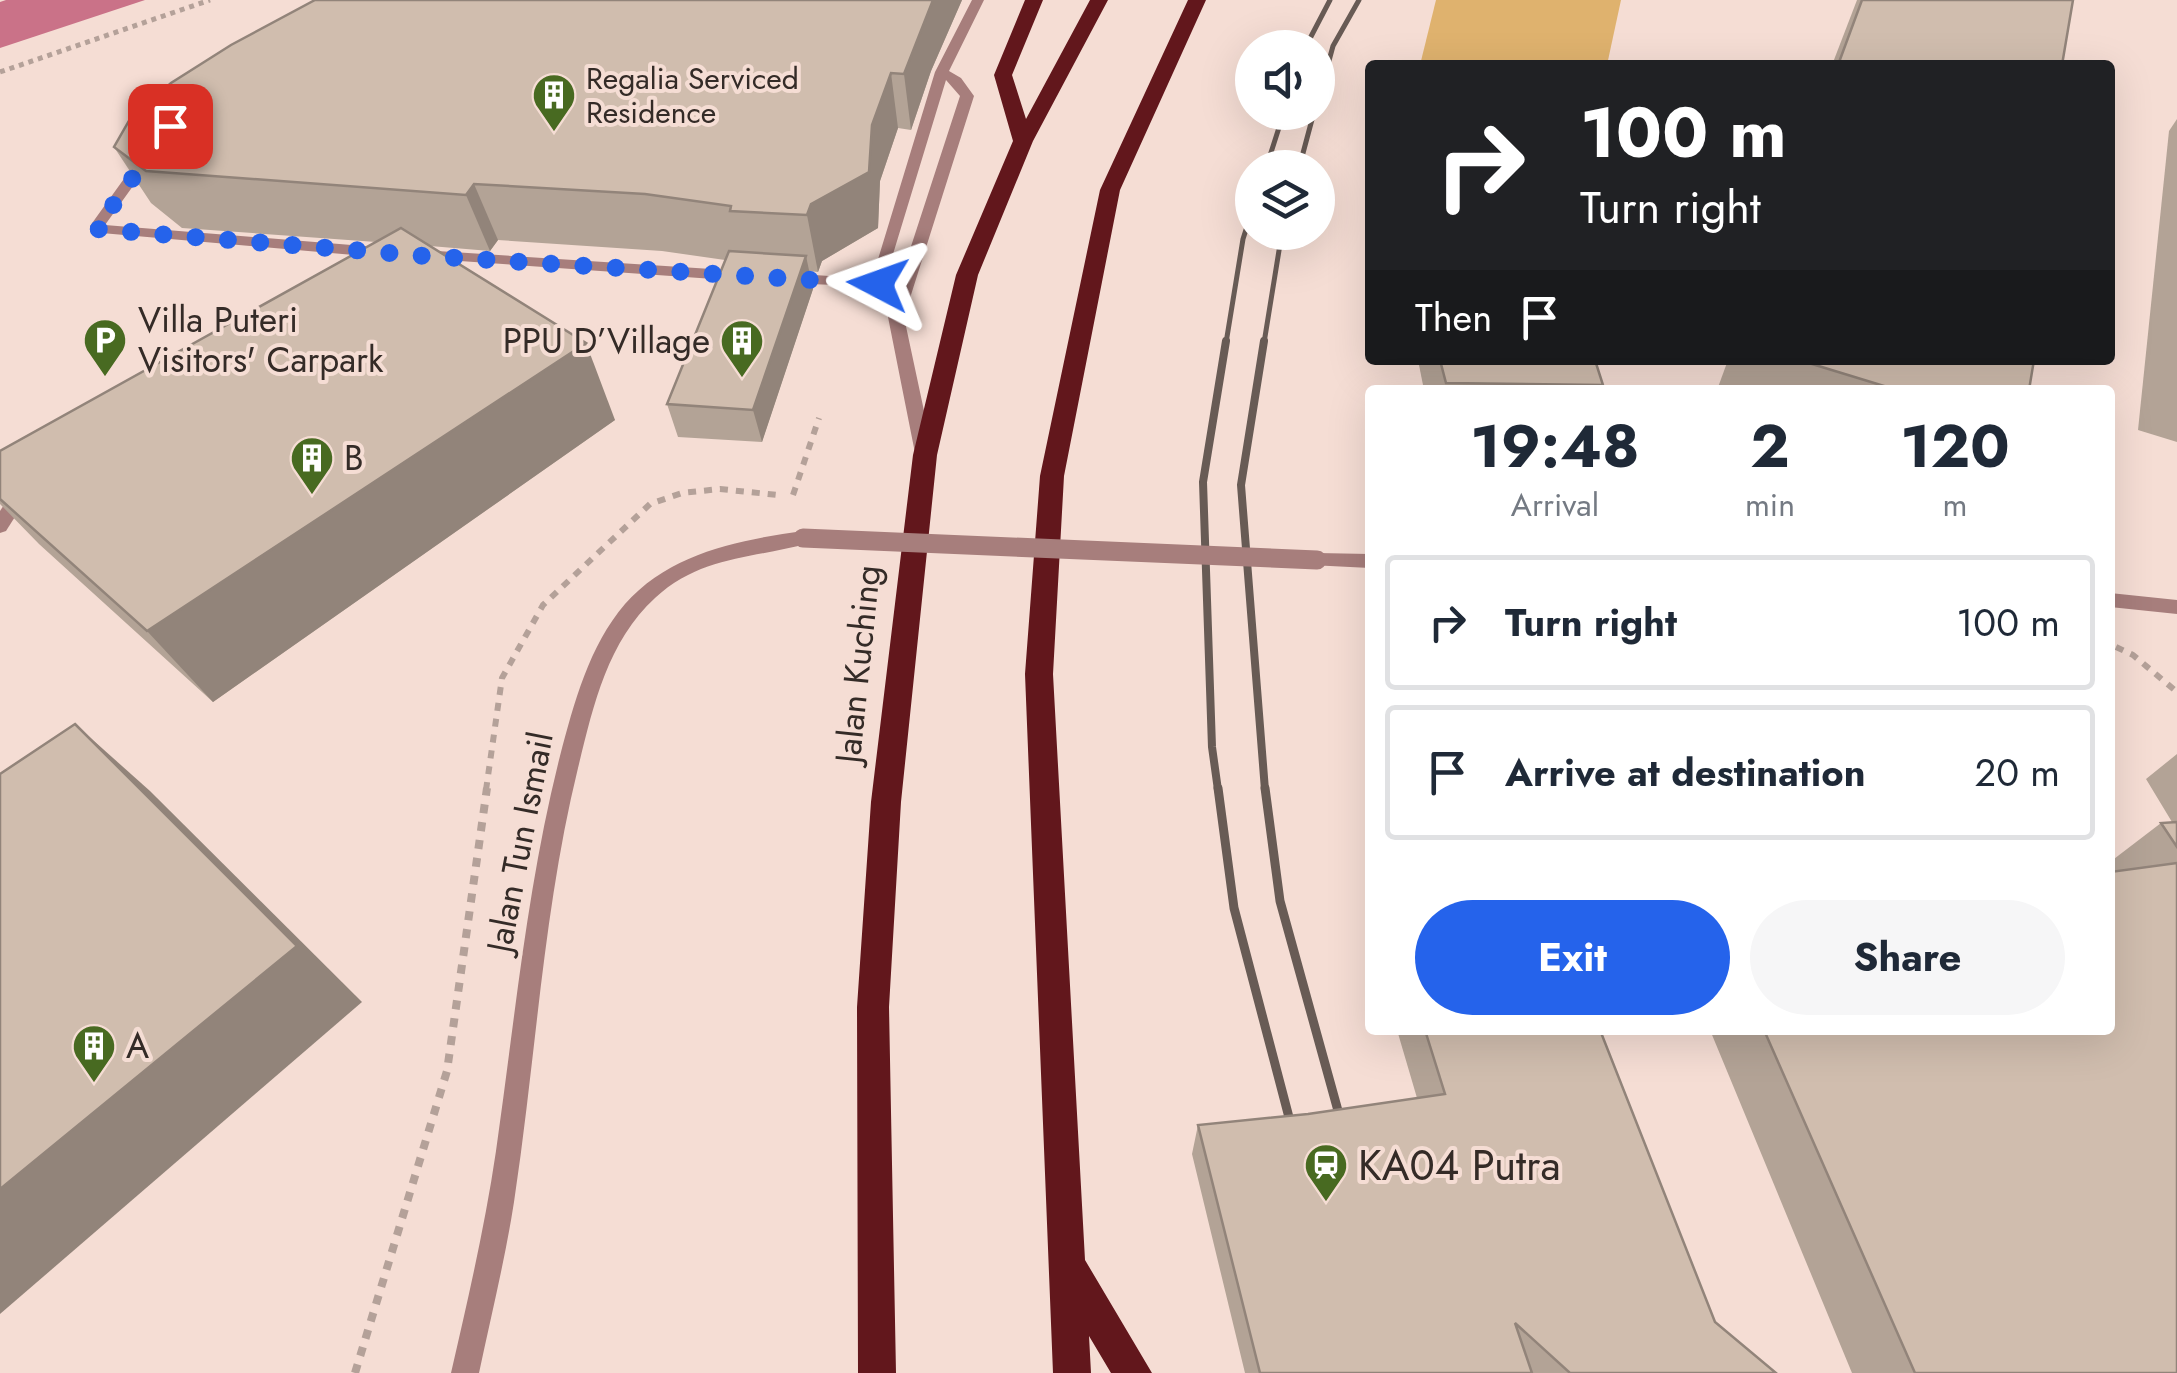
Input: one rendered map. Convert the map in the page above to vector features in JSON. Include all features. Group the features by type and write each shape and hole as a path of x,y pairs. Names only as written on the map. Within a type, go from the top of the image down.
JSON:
{"highway":[{"path":"1023,141 1002,75 1034,0"},
{"name":"Jalan Kuching","path":"877,1373 873,1008 886,802 925,455 967,275 1023,141 1099,0"},
{"path":"1072,1373 1038,674 1052,476 1110,190 1197,0"},
{"path":"1064,1259 1133,1373"}],"street":[{"path":"159,140 96,229 426,256 878,284 942,72 978,0"},
{"path":"925,455 896,317 967,96 956,81 942,72"},
{"path":"0,526 38,466"},
{"name":"Jalan Tun Ismail","path":"465,1373 500,1204 553,814 592,681 609,641 654,588 716,554 804,538 1365,561"},
{"path":"2115,601 2177,607"}],"path":[{"path":"0,72 210,0"},
{"path":"793,497 819,418"},
{"path":"2115,646 2133,655 2177,692"}],"shaded area":[{"path":"145,0 0,48 0,2"},
{"path":"1436,0 1621,0 1608,60 1421,60"}],"building":[{"name":"Regalia Serviced Residence","path":"315,0 933,0 904,74 891,73 872,125 869,172 811,204 807,215 730,211 731,206 645,194 474,184 466,195 146,171 114,147 130,119 171,83"},
{"path":"1862,0 2073,0 2063,60 1840,60"},
{"path":"401,228 586,343 147,631 0,499 0,451"},
{"path":"729,251 806,256 753,410 667,404"},
{"path":"1441,365 1597,365 1603,385 1446,383"},
{"path":"1815,365 2033,365 2030,385 1881,385"},
{"path":"75,724 297,946 0,1189 0,774"},
{"path":"2177,822 2177,847 2161,823"},
{"path":"2177,863 2177,1373 1915,1373 1766,1035 2115,1035 2115,871"},
{"path":"1427,1035 1602,1035 1715,1322 1776,1373 1570,1373 1515,1323 1532,1373 1260,1373 1198,1125 1445,1094"}],"railway":[{"path":"1314,30 1330,0"},
{"path":"1335,42 1359,0"},
{"path":"1272,150 1278,130"},
{"path":"1304,150 1309,130"},
{"path":"1226,343 1241,250"},
{"path":"1264,343 1279,250"},
{"path":"1218,790 1212,747 1203,482 1226,341"},
{"path":"1264,341 1241,485 1265,790"},
{"path":"1218,788 1234,908 1296,1144"},
{"path":"1265,788 1280,901 1345,1136"}],"place":[{"name":"Regalia Serviced Residence","path":"554,133"},
{"name":"Villa Puteri Visitors' Carpark","path":"105,378"},
{"name":"PPU D’Village","path":"742,379"},
{"name":"B","path":"312,496"},
{"name":"A","path":"94,1084"},
{"name":"KA04 Putra","path":"1326,1203"}],"route":[{"path":"170,126 96,229 426,256 878,284"}]}
